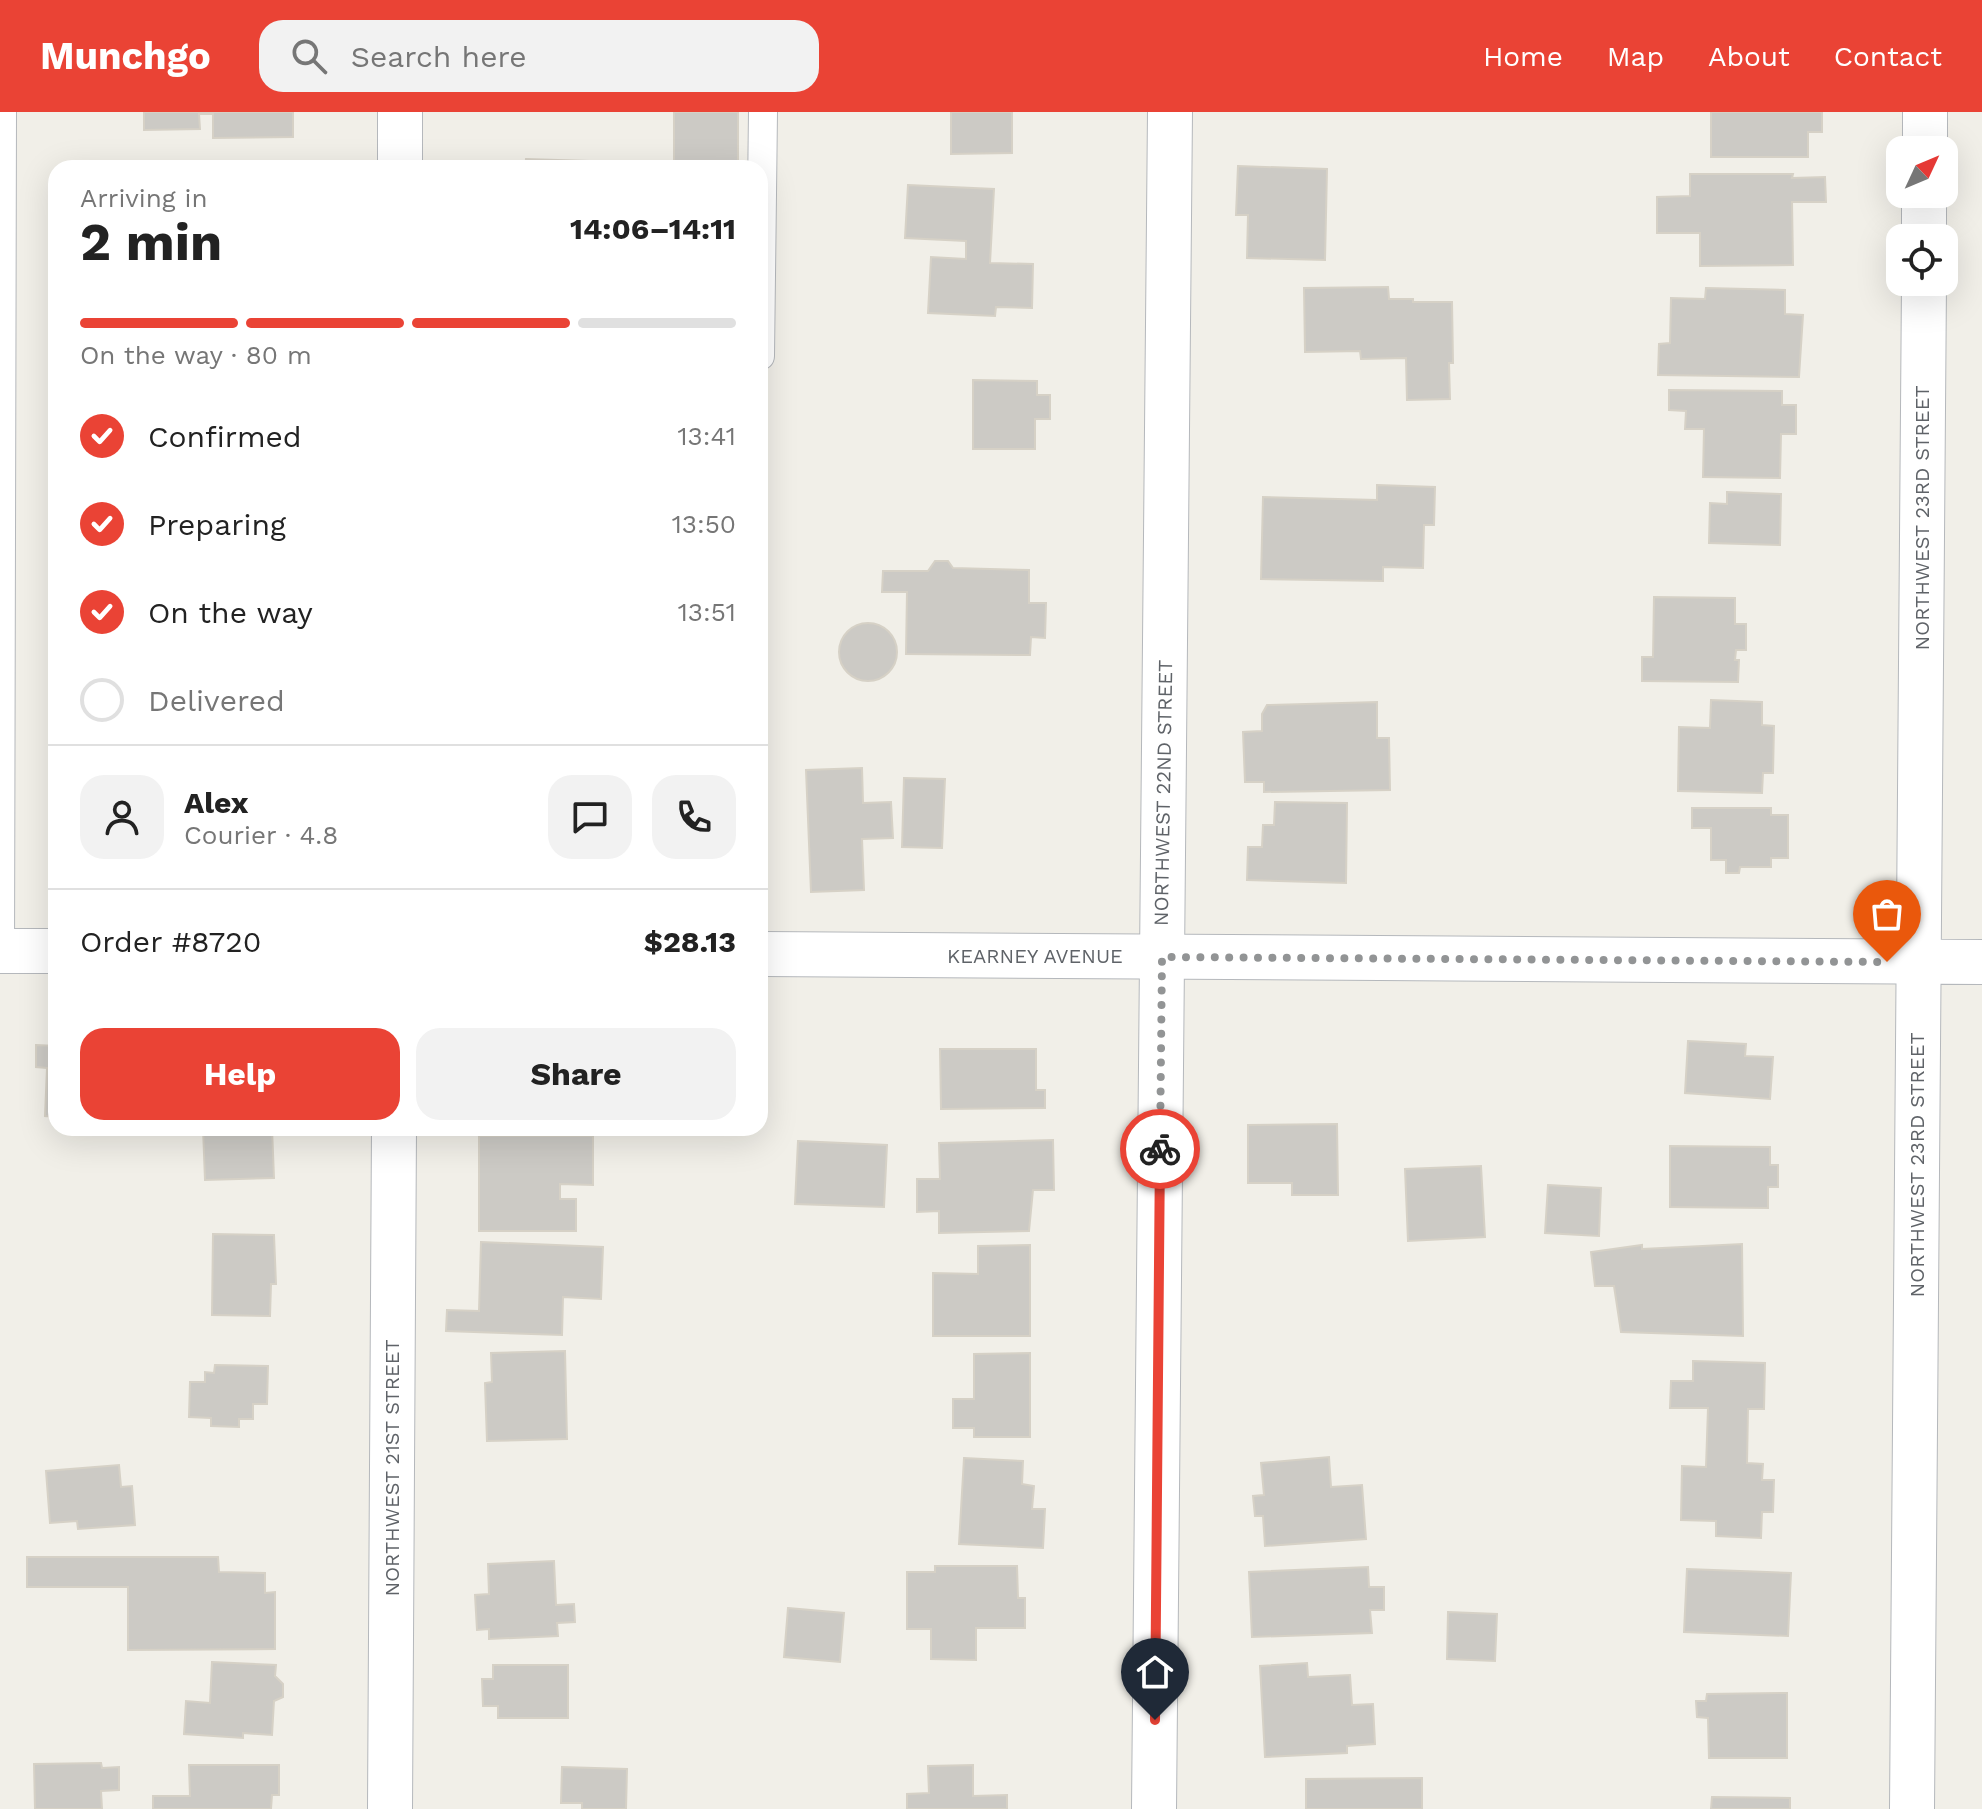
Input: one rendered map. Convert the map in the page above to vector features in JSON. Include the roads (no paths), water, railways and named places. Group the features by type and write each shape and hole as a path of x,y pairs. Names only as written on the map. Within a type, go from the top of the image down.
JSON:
{"street":[{"path":"400,112 400,160"},
{"name":"NORTHWEST 22ND STREET","path":"1154,1809 1170,112"},
{"path":"1925,112 1925,136"},
{"name":"NORTHWEST 23RD STREET","path":"1912,1809 1924,296"},
{"path":"0,953 48,951"},
{"name":"KEARNEY AVENUE","path":"768,954 1982,962"},
{"name":"NORTHWEST 21ST STREET","path":"390,1809 394,1136"}],"lane":[{"path":"0,953 2,112"},
{"path":"762,160 763,112"}]}
